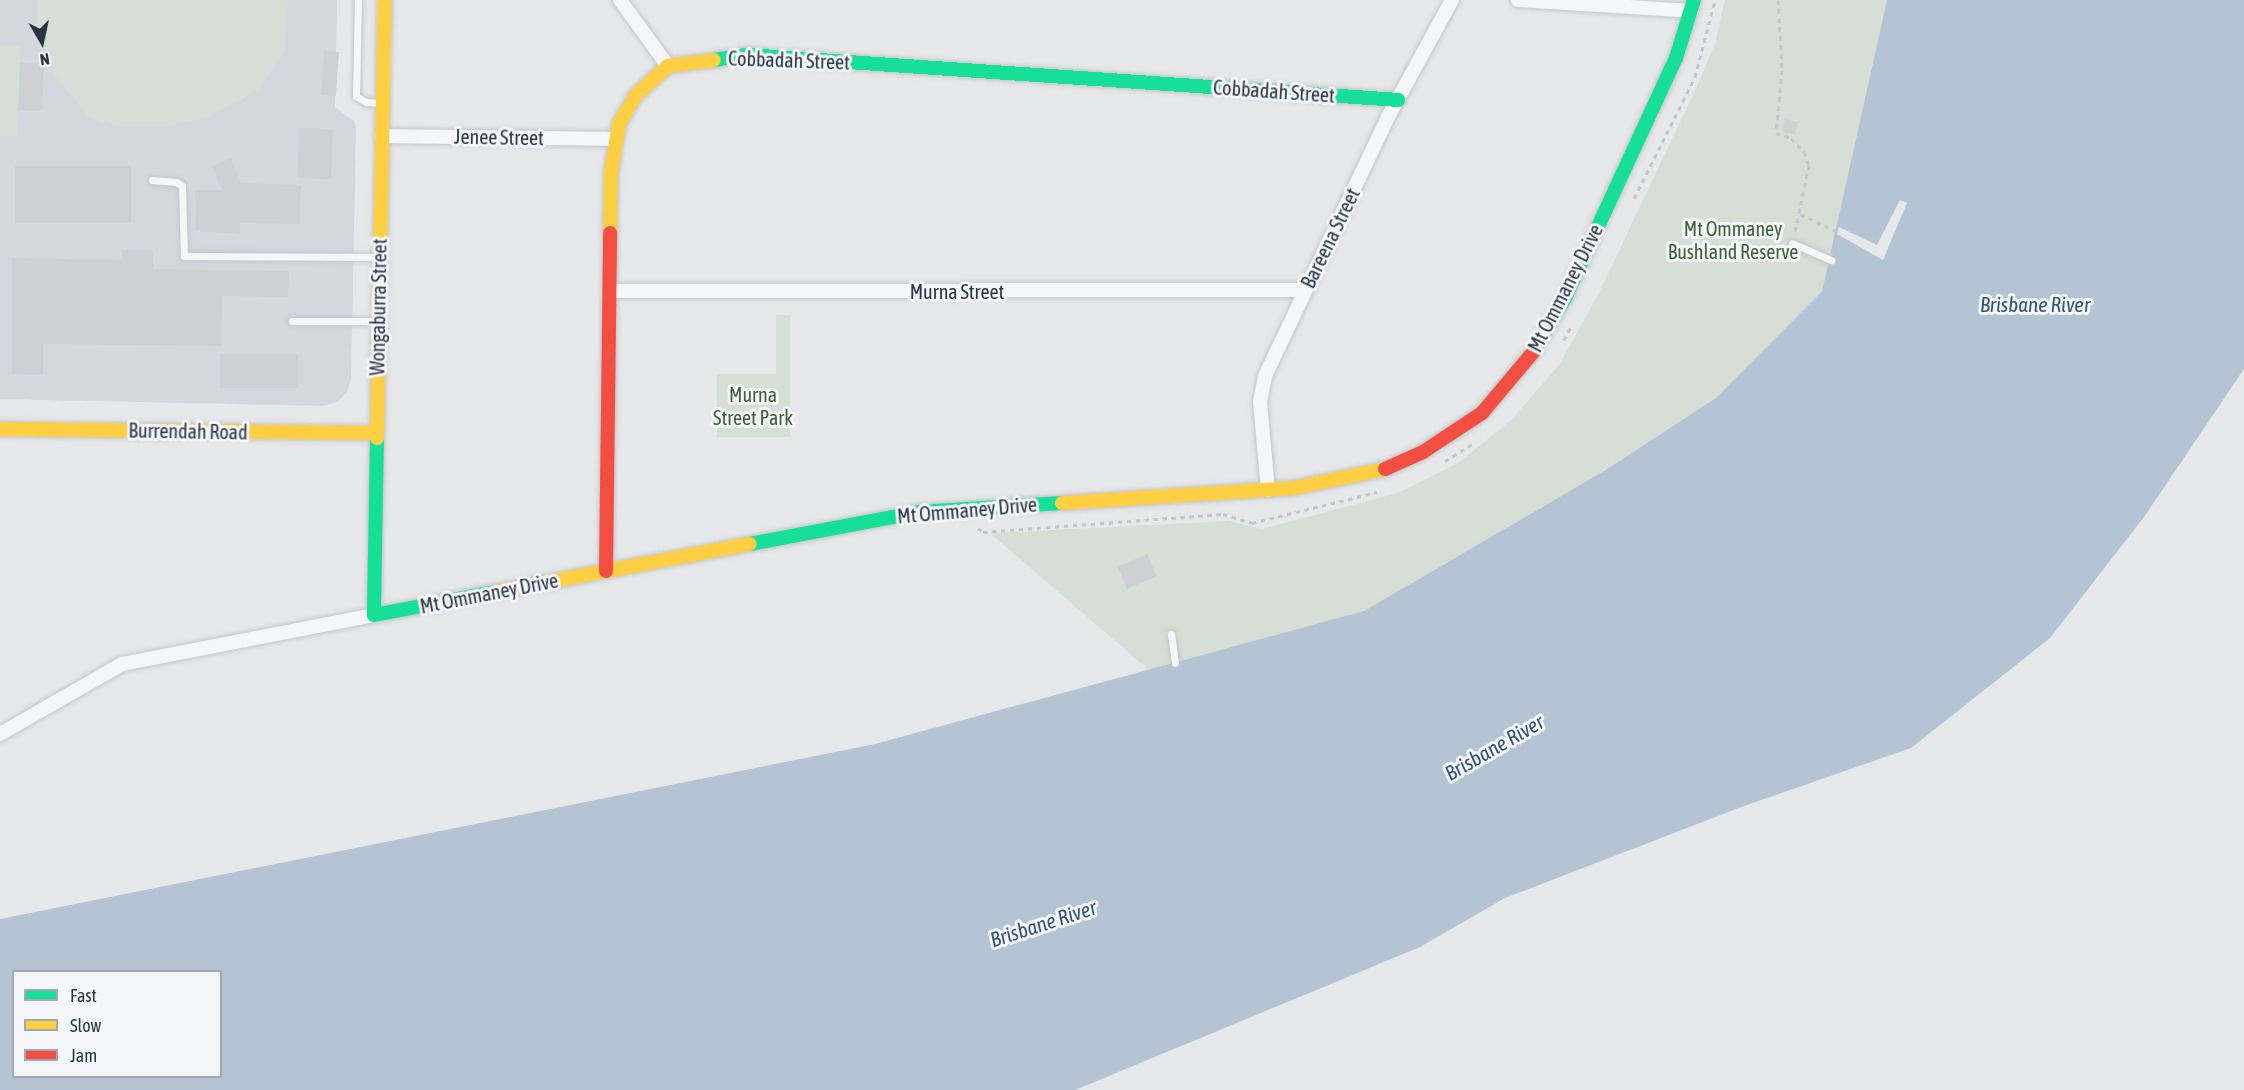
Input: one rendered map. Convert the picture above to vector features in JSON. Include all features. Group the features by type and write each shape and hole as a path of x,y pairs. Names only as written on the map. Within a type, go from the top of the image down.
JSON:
{"street":[{"name":"Wongaburra Street","path":"374,615 375,434 385,0"},
{"path":"606,571 611,172 619,124 636,96 668,66 620,0"},
{"name":"Bareena Street","path":"1268,490 1260,402 1265,376 1304,290 1398,100 1452,0"},
{"path":"1518,0 1693,6"},
{"name":"Mt Ommaney Drive","path":"0,734 122,664 374,615 920,512 1268,490 1342,481 1380,471 1423,452 1482,413 1532,355 1565,298 1676,58 1693,6"},
{"name":"Cobbadah Street","path":"668,66 747,54 1398,100"},
{"name":"Jenee Street","path":"382,136 616,139"},
{"name":"Murna Street","path":"611,291 1304,290"},
{"name":"Burrendah Road","path":"0,429 375,434"}],"lane":[{"path":"358,0 356,96 366,102 383,103"},
{"path":"152,180 176,182 185,194 184,256 380,257"},
{"path":"1792,243 1831,260"},
{"path":"292,321 378,321"},
{"path":"1171,634 1175,663"}],"path":[{"path":"1628,208 1695,77 1715,0"},
{"path":"1778,0 1782,70 1776,133 1791,138 1804,152 1809,165 1792,243"},
{"path":"1800,214 1838,232"}],"shaded area":[{"path":"0,0 337,0 335,107 354,121 356,129 351,379 347,392 337,402 324,406 0,399"}],"green space":[{"path":"37,0 287,0 285,52 259,89 212,116 169,126 120,126 89,118 53,73 37,32"},
{"name":"Mt Ommaney Bushland Reserve","path":"1725,0 1887,0 1822,291 1716,398 1604,471 1364,611 1150,671 990,533 1230,521 1261,529 1398,493 1460,462 1512,419 1559,365 1599,293 1697,86 1715,44"},
{"path":"0,45 21,46 17,136 0,136"},
{"name":"Murna Street Park","path":"776,315 790,315 790,437 717,437 717,374 776,374"}],"water":[{"name":"Brisbane River","path":"1887,0 2244,0 2244,369 2144,517 2050,638 1911,748 1744,806 1505,898 1420,947 1075,1090 0,1090 0,919 875,744 1364,611 1604,471 1716,398 1822,291"}],"pier":[{"path":"1900,200 1907,203 1883,260 1837,234 1839,227 1877,245"}],"building":[{"path":"324,51 339,52 336,96 321,95"},
{"path":"20,63 44,64 42,111 18,110"},
{"path":"1785,119 1798,122 1795,135 1782,132"},
{"path":"299,128 333,129 331,179 297,178"},
{"path":"231,158 241,183 301,185 300,224 240,223 240,234 195,231 196,190 222,190 212,166"},
{"path":"15,166 131,166 131,223 15,223"},
{"path":"122,250 153,250 153,269 289,271 288,297 222,296 221,346 43,344 43,375 12,374 12,258 122,260"},
{"path":"220,354 298,354 298,388 220,388"},
{"path":"1147,554 1157,576 1128,589 1118,567"}],"traffic: fast":[{"path":"1534,351 1565,298 1676,58 1694,0"},
{"path":"714,60 747,55 1398,100"},
{"path":"377,438 374,615 495,592"},
{"path":"750,544 920,512 1062,503"}],"traffic: slow":[{"path":"377,438 385,0"},
{"path":"610,233 611,172 619,124 635,96 668,66 714,60"},
{"path":"0,429 375,433"},
{"path":"1062,503 1294,488 1385,469"},
{"path":"495,592 750,544"}],"traffic: jam":[{"path":"606,571 610,233"},
{"path":"1385,469 1423,452 1482,413 1534,351"}]}
